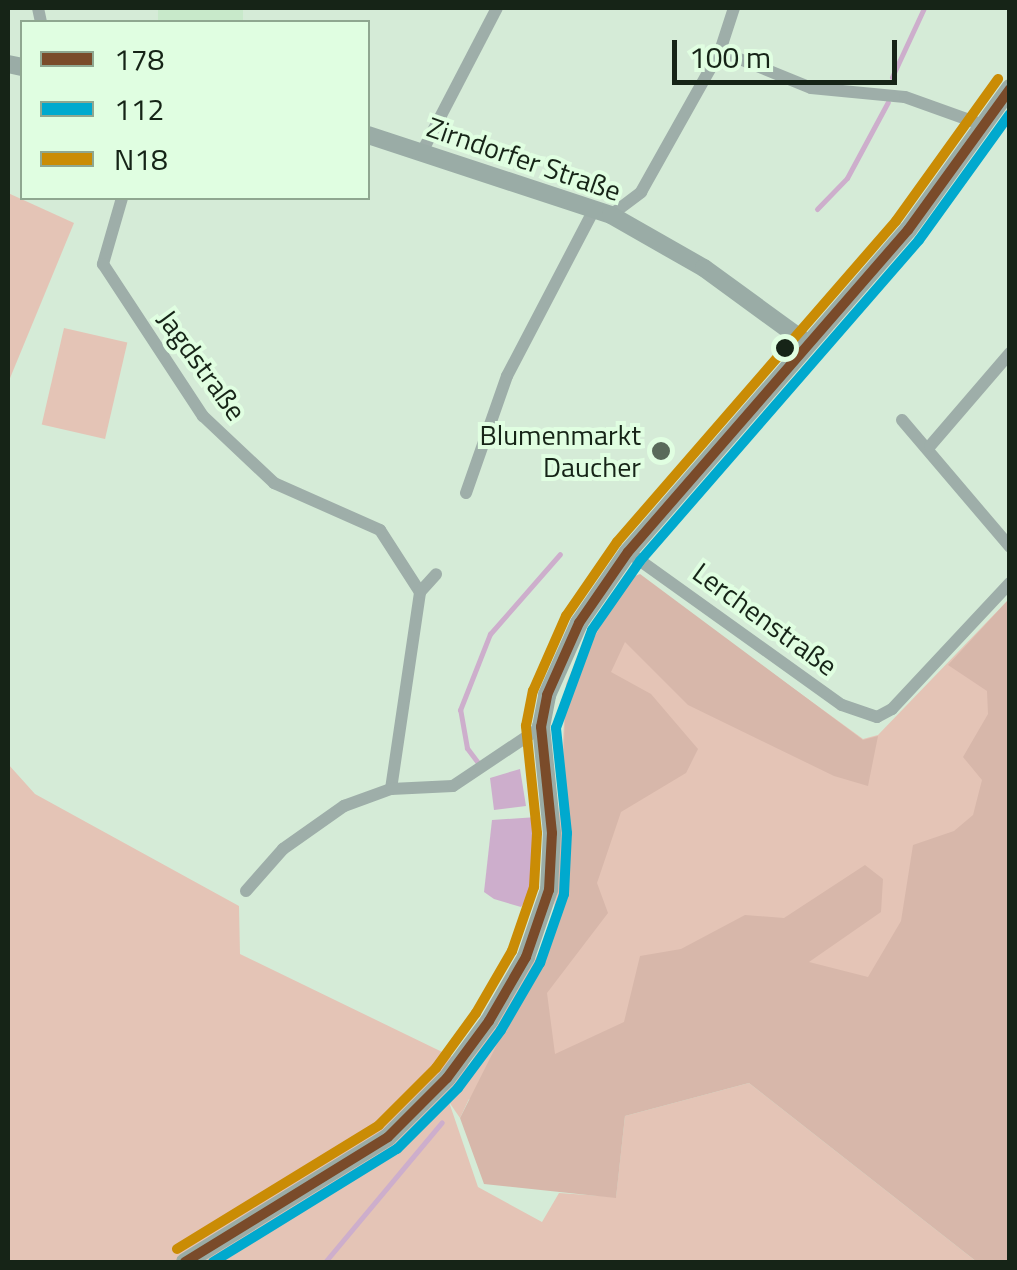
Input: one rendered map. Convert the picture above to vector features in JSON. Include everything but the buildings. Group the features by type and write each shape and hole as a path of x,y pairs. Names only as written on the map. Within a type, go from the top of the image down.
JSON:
{"main road":[{"path":"186,1262 388,1138 437,1089 489,1022 526,957 549,890 552,833 542,727 546,695 579,622 628,552 908,230 1010,88"},
{"name":"Zirndorfer Straße","path":"370,137 603,211 704,268 808,343"}],"street":[{"path":"422,152 498,8"},
{"path":"466,493 508,376 603,211 641,192 720,51 734,8"},
{"path":"720,51 811,88 905,97 983,125"},
{"name":"Jagdstraße","path":"121,200 103,264 202,416 274,483 380,530 420,592"},
{"path":"930,446 1010,354"},
{"path":"902,420 930,446 1010,546"},
{"name":"Lerchenstraße","path":"628,552 842,705 876,717 892,709 1010,582"},
{"path":"391,790 420,592 436,574"},
{"path":"246,892 309,829 344,806 391,790 453,786 542,727"}],"shaded area":[{"path":"158,8 243,8 243,20 158,20"},
{"path":"8,193 74,223 8,383"},
{"path":"64,328 127,343 105,439 42,424"},
{"path":"640,574 863,740 878,736 868,786 834,776 688,705 625,642 611,672 651,694 698,749 686,773 621,812 597,883 608,913 547,993 555,1054 624,1022 640,956 681,949 745,915 784,918 865,865 883,879 881,912 809,962 868,977 901,921 913,845 954,831 973,815 982,780 963,757 988,714 987,691 948,665 1009,599 1009,1262 977,1262 749,1083 625,1116 616,1198 484,1184 460,1118 557,925 566,691 625,580"},
{"path":"639,576 863,739 878,735 1009,599 1009,1262 750,1075 469,1099 460,1118 449,1102 478,1187 542,1222 559,1193 616,1197 625,1116 749,1083 977,1262 8,1262 8,764 35,794 239,906 240,954 469,1065 553,930 566,684 589,632 624,581"},
{"path":"520,769 526,806 494,810 490,778"},
{"path":"537,817 536,886 521,907 494,899 484,892 492,820"}],"waterway":[{"path":"892,77 924,8"},
{"path":"817,209 847,178 888,102"},
{"path":"479,764 467,748 460,710 490,634 560,554"},
{"path":"325,1262 442,1122"}],"transit line":[{"name":"N18","path":"177,1249 379,1125 436,1068 476,1013 512,951 534,887 537,833 526,726 533,691 566,616 617,542 896,221 998,79"},
{"name":"178","path":"185,1262 388,1137 447,1078 489,1021 526,957 549,890 552,833 541,727 547,695 579,623 628,552 908,230 1010,89"},
{"name":"112","path":"213,1262 397,1149 458,1088 501,1030 540,963 564,894 567,833 556,728 592,630 640,561 919,240 1010,114"}],"place":[{"name":"Blumenmarkt Daucher","path":"661,451"}]}
